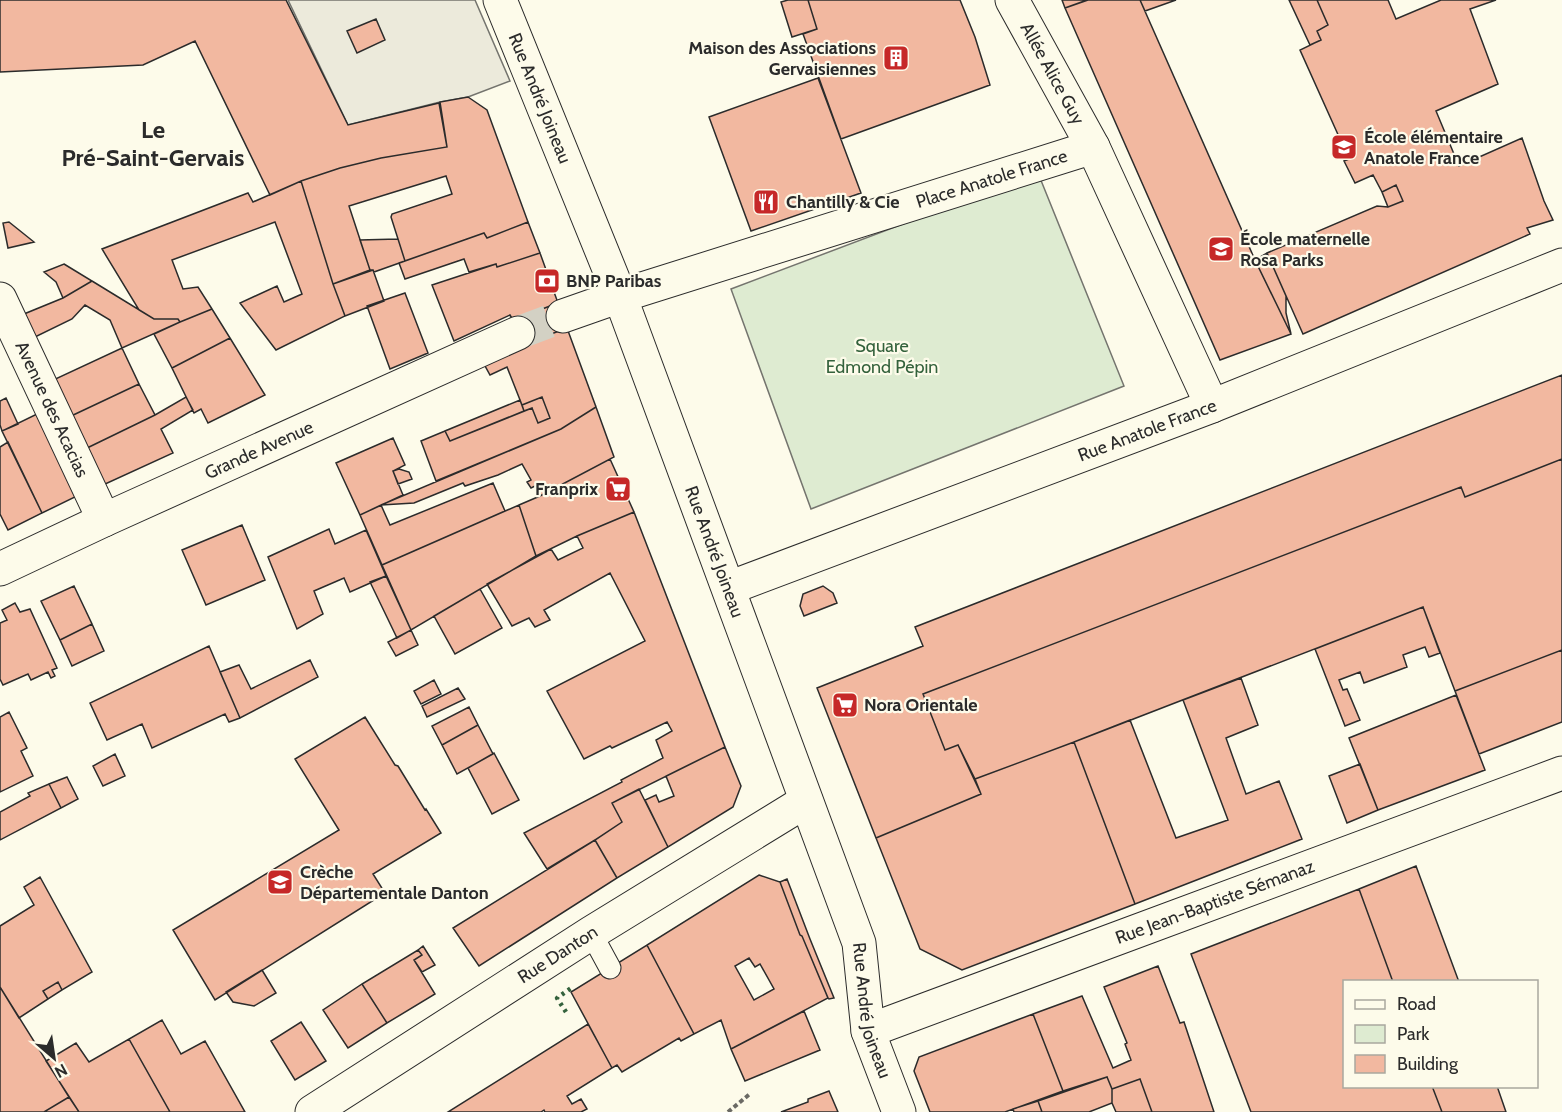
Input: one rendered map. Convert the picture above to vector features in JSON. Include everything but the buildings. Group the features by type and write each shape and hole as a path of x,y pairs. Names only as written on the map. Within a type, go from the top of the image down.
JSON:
{"street":[{"name":"Rue André Joineau","path":"500,0 620,296 859,943 868,1030 899,1112"},
{"name":"Allée Alice Guy","path":"1012,0 1093,147"},
{"name":"Place Anatole France","path":"620,296 1093,147 1212,406"},
{"name":"Rue Anatole France","path":"729,588 1212,406 1562,265"},
{"path":"563,316 620,296"},
{"name":"Avenue des Acacias","path":"0,299 104,520"},
{"name":"Grande Avenue","path":"0,569 518,333"},
{"name":"Rue Jean-Baptiste Sémanaz","path":"868,1030 1562,772"},
{"name":"Rue Danton","path":"312,1112 591,933 806,801"}],"lane":[{"path":"591,933 610,968"}],"path":[{"path":"728,1112 751,1092"}],"green space":[{"name":"Square Edmond Pépin","path":"1038,173 1124,386 811,509 731,289"}],"shaded area":[{"path":"288,0 475,0 510,81 468,97 348,125"}],"tunnel":[{"path":"518,333 563,316"}],"hedge":[{"path":"566,1012 557,998 574,986"}],"place":[{"name":"Maison des Associations Gervaisiennes","path":"896,58"},
{"name":"École élémentaire Anatole France","path":"1344,147"},
{"name":"Chantilly & Cie","path":"766,202"},
{"name":"École maternelle Rosa Parks","path":"1221,249"},
{"name":"BNP Paribas","path":"547,281"},
{"name":"Franprix","path":"618,489"},
{"name":"Nora Orientale","path":"845,705"},
{"name":"Crèche Départementale Danton","path":"280,882"}],"district":[{"name":"Le Pré-Saint-Gervais","path":"153,144"}]}
